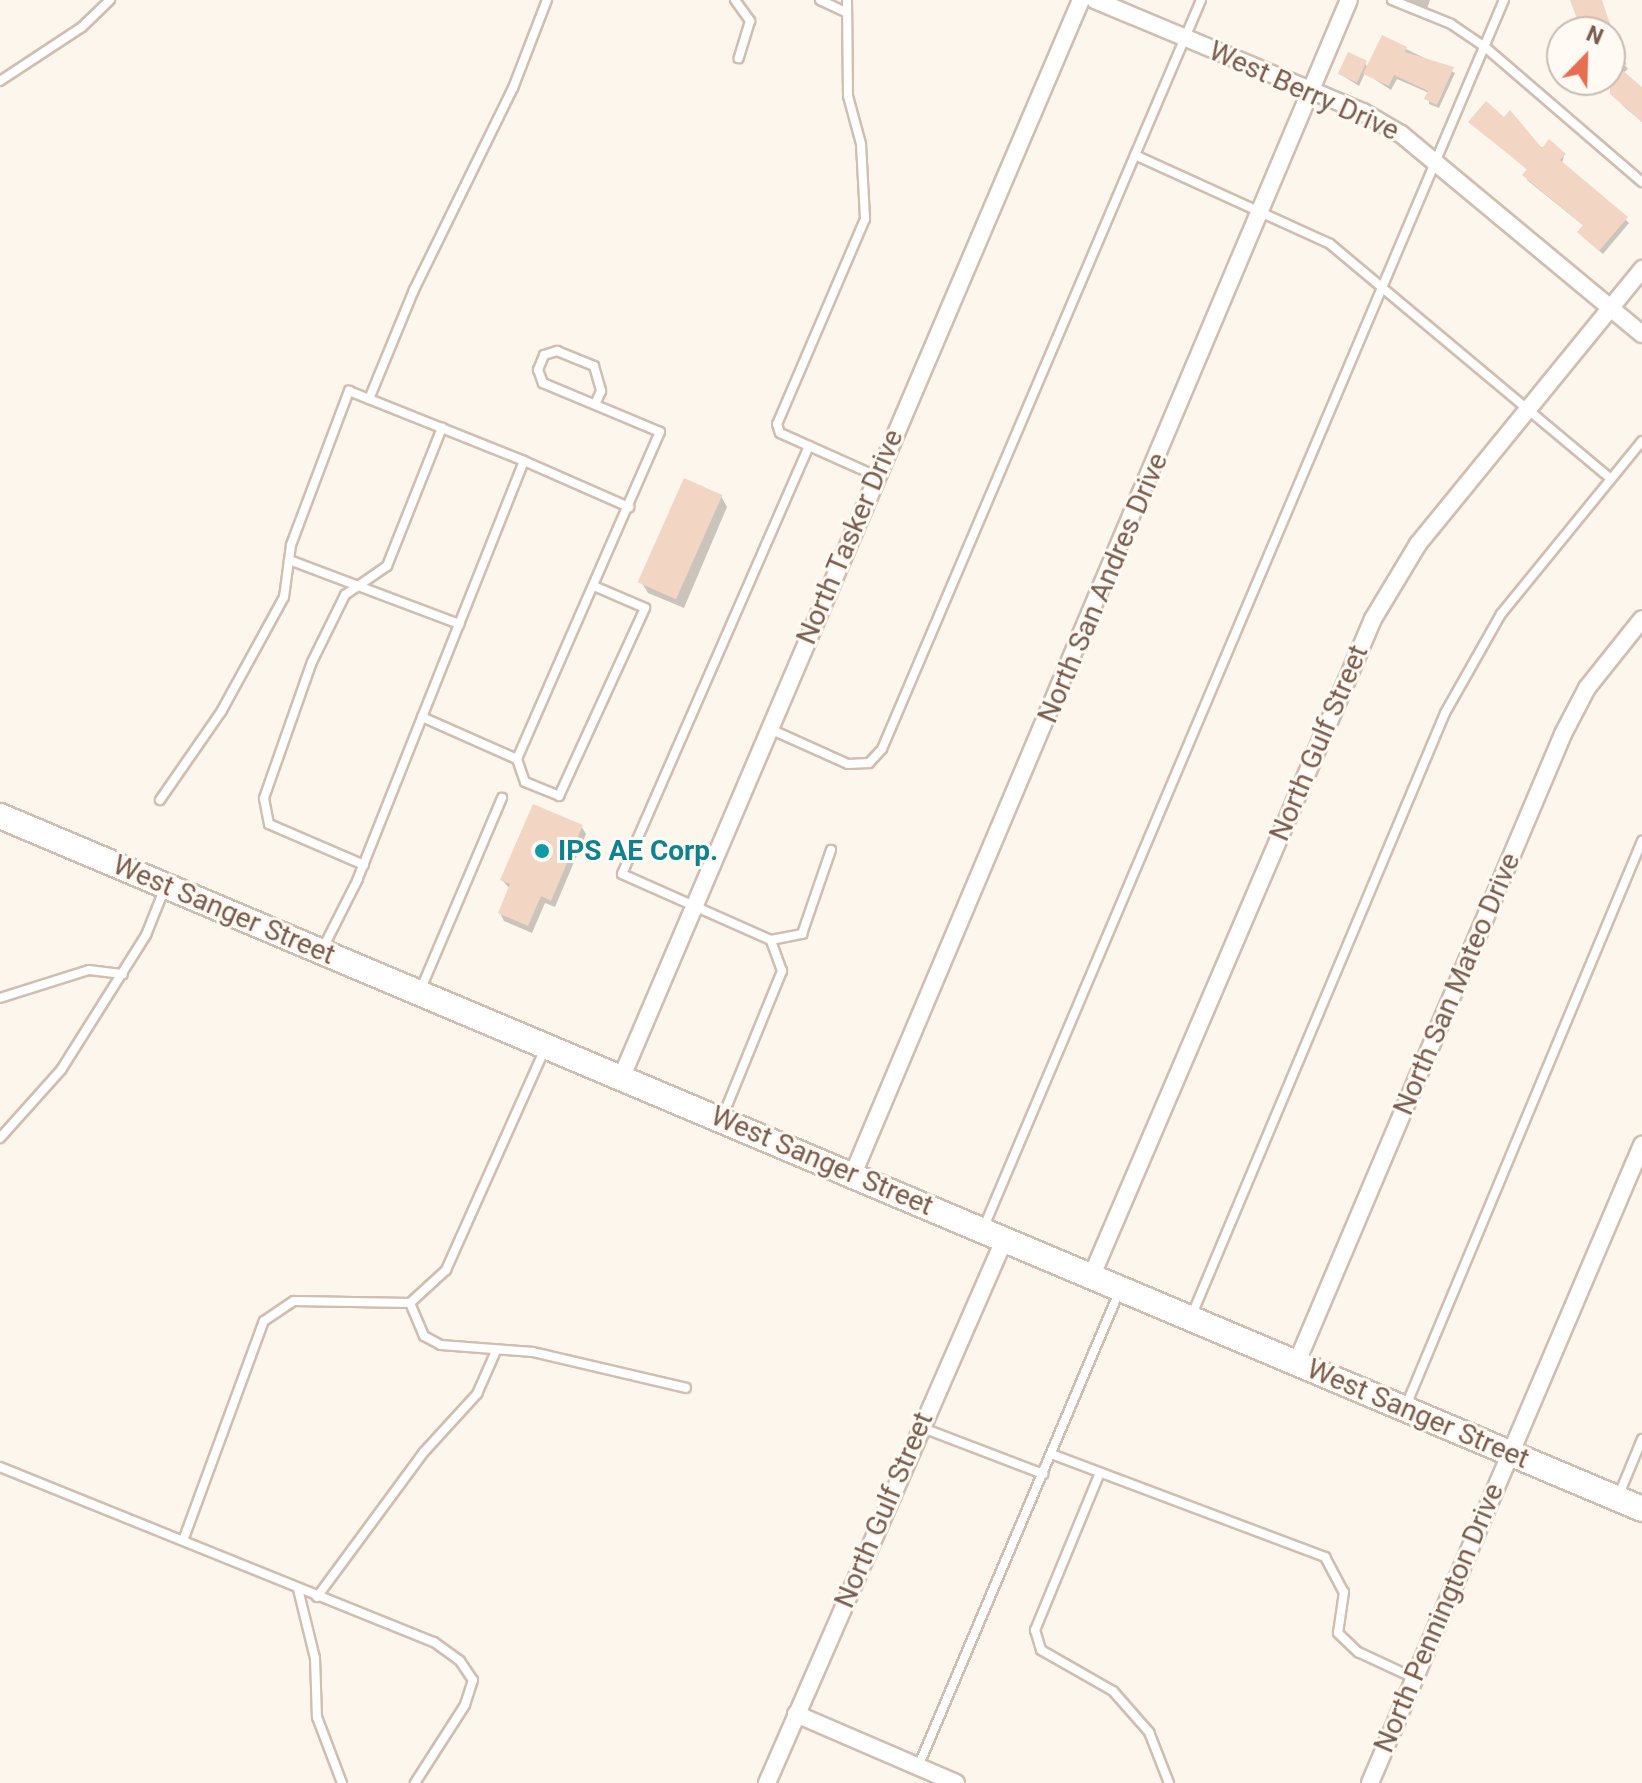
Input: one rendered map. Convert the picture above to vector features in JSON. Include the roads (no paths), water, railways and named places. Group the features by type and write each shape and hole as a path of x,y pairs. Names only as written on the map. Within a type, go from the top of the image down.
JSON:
{"main road":[{"name":"West Sanger Street","path":"0,816 1642,1509"}],"street":[{"name":"North Tasker Drive","path":"622,1076 1081,0"},
{"name":"West Berry Drive","path":"1095,0 1376,119 1437,159 1642,334"},
{"name":"North San Andres Drive","path":"853,1174 1263,210 1349,0"},
{"name":"North Gulf Street","path":"1092,1275 1373,619 1418,544 1642,269"},
{"name":"North San Mateo Drive","path":"1297,1362 1563,734 1587,688 1642,619"},
{"name":"North Pennington Drive","path":"1370,1783 1642,1145"},
{"name":"North Gulf Street","path":"767,1783 920,1427 994,1234"},
{"path":"796,1714 956,1783"}],"lane":[{"path":"0,81 82,27 110,0"},
{"path":"369,399 414,290 513,88 547,0"},
{"path":"735,0 750,21 739,58"},
{"path":"820,0 846,12"},
{"path":"847,0 848,96 861,144 865,219 777,424 780,433 876,476"},
{"path":"769,728 848,764 869,763 882,749 1201,0"},
{"path":"1392,0 1451,24 1485,47 1642,182"},
{"path":"994,1234 1383,285 1504,0"},
{"path":"1135,155 1263,210 1330,244 1383,285 1610,478"},
{"path":"594,586 645,608 559,796 525,782 517,759 660,432 596,402 543,383 538,370 544,355 557,351 594,366 601,391 596,402"},
{"path":"160,800 221,712 284,597 289,560 349,391 629,507"},
{"path":"364,865 269,824 264,798 312,662 345,595 387,566 442,428"},
{"path":"1191,1317 1445,713 1501,614 1642,441"},
{"path":"809,446 622,874 771,940 802,934 831,850"},
{"path":"322,950 364,865 524,461"},
{"path":"289,560 459,624"},
{"path":"422,717 517,759"},
{"path":"420,991 502,798"},
{"path":"1405,1408 1642,841"},
{"path":"0,1138 61,1070 146,935 166,885"},
{"path":"722,1119 782,971 782,959 771,940"},
{"path":"0,998 89,970 123,974"},
{"path":"184,1538 264,1321 294,1301 410,1303 446,1270 547,1045"},
{"path":"918,1767 1121,1288"},
{"path":"410,1303 424,1336 441,1345 546,1354 686,1388"},
{"path":"317,1597 424,1452 477,1394 496,1351"},
{"path":"920,1427 1043,1474"},
{"path":"1617,1499 1642,1439"},
{"path":"1051,1454 1099,1475 1325,1557 1344,1592 1338,1633 1358,1652 1414,1678"},
{"path":"0,1467 184,1538 317,1597 434,1642 460,1661 473,1680 465,1705 415,1783"},
{"path":"1099,1475 1035,1630 1041,1650 1113,1691 1149,1732 1169,1783"},
{"path":"298,1589 315,1658 317,1717 342,1783"}],"place":[{"name":"IPS AE Corp.","path":"542,851"}]}
